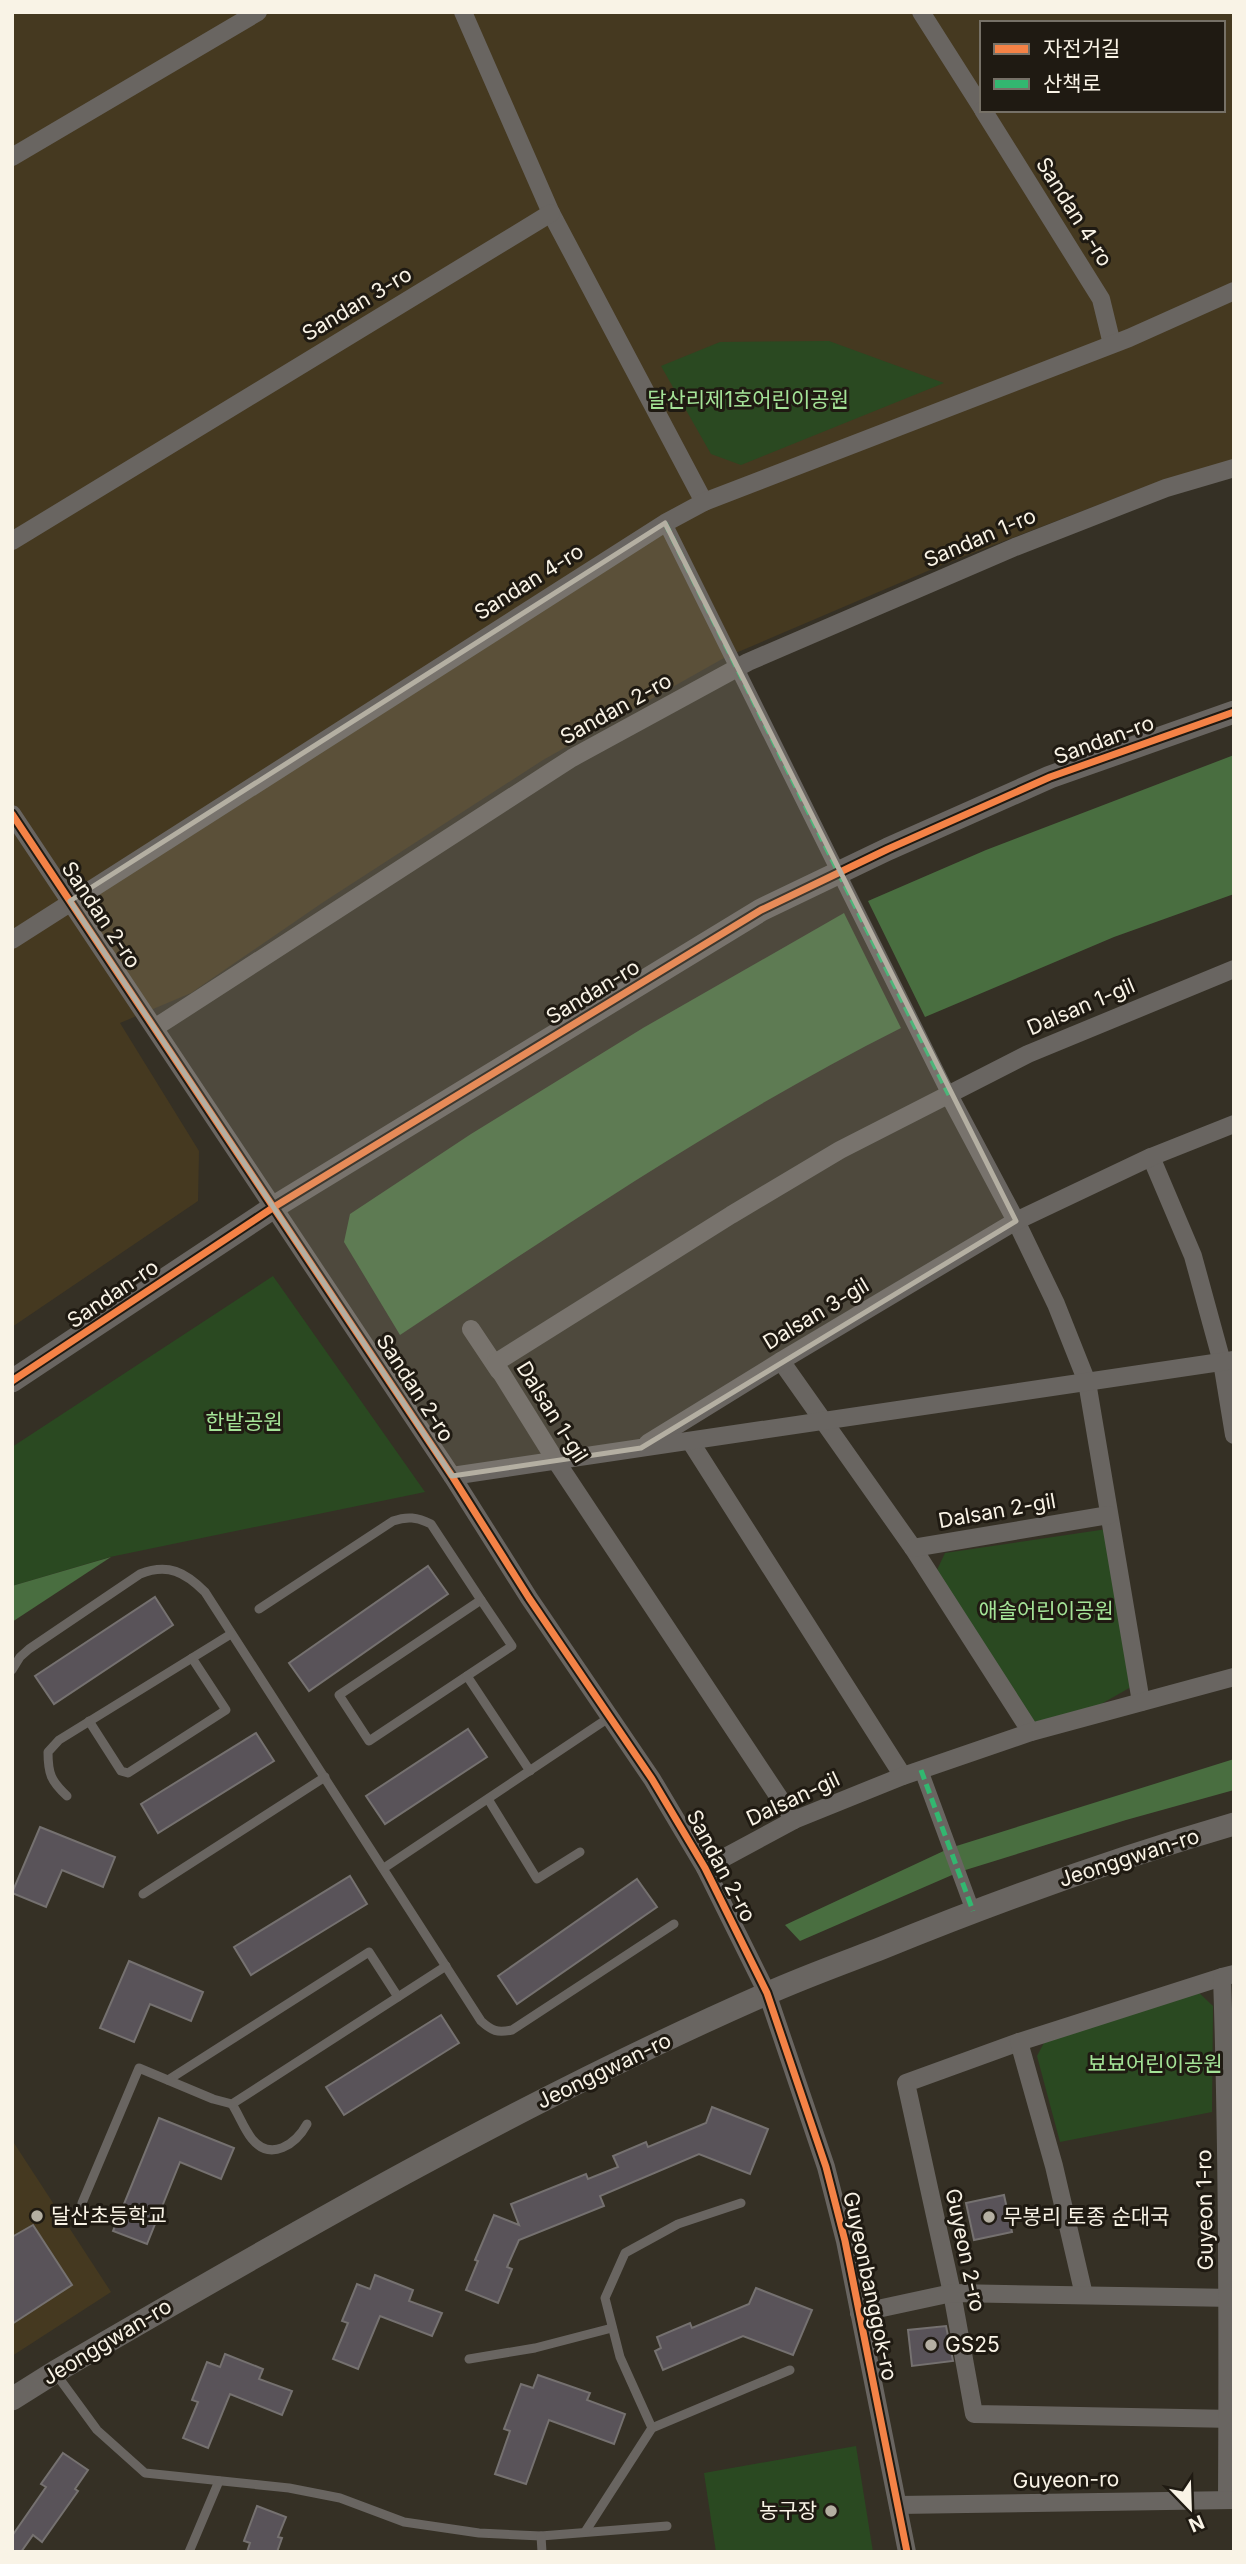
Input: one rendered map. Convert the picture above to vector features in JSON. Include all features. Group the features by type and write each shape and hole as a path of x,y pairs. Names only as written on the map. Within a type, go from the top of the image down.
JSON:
{"street":[{"path":"12,157 258,12"},
{"path":"463,12 551,213 704,502"},
{"name":"Sandan 4-ro","path":"921,12 980,106"},
{"name":"Sandan 4-ro","path":"984,112 1101,299 1112,344"},
{"name":"Sandan 3-ro","path":"12,541 551,213"},
{"name":"Sandan 4-ro","path":"12,940 666,523 704,502 1112,344 1234,292"},
{"name":"Sandan 1-ro","path":"748,662 1015,547 1166,488 1234,468"},
{"path":"666,523 949,1095 1016,1221 1056,1304 1087,1382 1118,1553 1141,1702"},
{"name":"Sandan 2-ro","path":"156,1027 572,758 748,662"},
{"name":"Sandan-ro","path":"12,1381 274,1207 761,910 1050,777 1234,712"},
{"name":"Sandan 2-ro","path":"12,814 156,1027 452,1476 529,1598 652,1779 705,1868 767,1993"},
{"name":"Dalsan 1-gil","path":"794,1820 556,1461 495,1363 829,1157 1028,1054 1234,969"},
{"name":"Dalsan 3-gil","path":"640,1448 781,1360 1016,1221 1151,1157 1234,1124"},
{"path":"1151,1157 1193,1256 1228,1361 1234,1436"},
{"path":"471,1329 507,1383"},
{"name":"Dalsan 2-gil","path":"781,1360 913,1548 1109,1515"},
{"path":"452,1476 1228,1361"},
{"path":"690,1441 903,1776"},
{"path":"913,1548 1031,1732"},
{"name":"Dalsan-gil","path":"705,1868 794,1820 903,1776 1031,1732 1234,1677"},
{"path":"921,1770 973,1911"},
{"name":"Jeonggwan-ro","path":"12,2399 371,2190 565,2089 767,1993 973,1911 1095,1868 1234,1824"},
{"name":"Guyeon 2-ro","path":"1227,2122 1228,1976 1019,2042 906,2082 952,2293 974,2414 1231,2419"},
{"name":"Guyeonbanggok-ro","path":"767,1993 826,2167 845,2241 907,2552"},
{"path":"1019,2042 1055,2166 1084,2295"},
{"name":"Guyeon 1-ro","path":"859,2313 952,2293 1231,2297 1227,2122"},
{"path":"1230,2500 1231,2297"},
{"name":"Guyeon-ro","path":"898,2505 1230,2500"}],"lane":[{"path":"259,1609 393,1521 404,1517 421,1518 431,1524 512,1646 369,1741 339,1695 481,1600"},
{"path":"12,1670 29,1649 140,1574 155,1568 184,1574 205,1592 481,2021 499,2033 512,2030 674,1924"},
{"path":"67,1796 53,1783 48,1766 48,1752 59,1740 231,1634"},
{"path":"89,1721 121,1771 128,1773 226,1710 192,1658"},
{"path":"467,1676 530,1771"},
{"path":"384,1868 610,1717"},
{"path":"143,1894 325,1777"},
{"path":"488,1799 537,1879 580,1852"},
{"path":"168,2080 369,1952 398,1997"},
{"path":"232,2104 446,1966"},
{"path":"82,2203 139,2067 213,2099 232,2104 253,2140 270,2149 291,2145 307,2124"},
{"path":"653,2428 620,2357 605,2298 625,2253 678,2224 741,2203"},
{"path":"469,2359 535,2348 612,2328"},
{"path":"584,2532 653,2428 790,2370"},
{"path":"55,2372 97,2430 145,2473 289,2488 340,2498 404,2522 479,2533 541,2536 667,2526"},
{"path":"189,2552 219,2481"},
{"path":"541,2536 542,2552"}],"highlighted area":[{"path":"665,523 1016,1221 641,1448 452,1476 70,901"}],"shaded area":[{"path":"12,12 1234,12 1234,459 1142,488 937,567 724,658 543,760 322,903 191,993 120,1023 199,1151 198,1201 12,1327"},
{"name":"달산초등학교","path":"12,2140 111,2292 12,2356"}],"green space":[{"name":"달산리제1호어린이공원","path":"829,341 944,383 741,465 711,454 661,366 720,342"},
{"path":"1234,755 1234,894 1114,937 925,1017 868,901 986,850"},
{"path":"844,913 901,1028 709,1135 400,1335 344,1242 350,1214 471,1134 643,1028"},
{"name":"한밭공원","path":"273,1276 425,1492 110,1557 12,1586 12,1447"},
{"name":"애솔어린이공원","path":"1107,1529 1131,1687 1096,1707 1035,1724 936,1572 945,1553"},
{"path":"111,1557 12,1622 12,1586"},
{"path":"1234,1759 1234,1790 1126,1820 959,1872 800,1941 785,1925 950,1848"},
{"name":"뵤뵤어린이공원","path":"1196,1990 1213,2006 1212,2112 1060,2142 1037,2056 1046,2039"},
{"path":"856,2446 873,2552 716,2552 704,2473"}],"building":[{"path":"428,1566 448,1594 309,1691 289,1663"},
{"path":"155,1597 173,1625 54,1704 35,1676"},
{"path":"468,1729 487,1757 385,1824 366,1796"},
{"path":"256,1733 274,1761 158,1833 141,1804"},
{"path":"40,1827 115,1857 103,1887 62,1870 46,1907 12,1893"},
{"path":"350,1876 367,1904 251,1975 234,1947"},
{"path":"637,1879 657,1907 517,2004 498,1976"},
{"path":"129,1961 203,1992 191,2021 150,2004 134,2042 100,2028"},
{"path":"441,2015 459,2043 344,2115 326,2087"},
{"path":"712,2107 768,2129 750,2174 699,2154 600,2196 604,2206 519,2240 507,2267 512,2269 498,2303 466,2290 494,2215 519,2225 511,2204 586,2174 588,2179 618,2167 613,2156 646,2142 648,2147 706,2123"},
{"path":"159,2118 234,2148 221,2179 180,2162 147,2244 113,2231"},
{"name":"무봉리 토종 순대국","path":"1004,2195 1012,2232 974,2240 966,2203"},
{"path":"33,2225 72,2285 12,2324 12,2237"},
{"path":"375,2275 413,2290 409,2301 442,2313 432,2336 380,2316 358,2369 333,2359 348,2323 342,2321 357,2284 370,2289"},
{"path":"756,2288 812,2310 793,2355 743,2336 663,2370 655,2351 661,2348 657,2337 690,2323 692,2328 749,2304"},
{"name":"GS25","path":"946,2326 953,2361 912,2366 908,2330"},
{"path":"225,2354 263,2369 259,2379 292,2391 282,2415 230,2394 208,2448 183,2438 198,2402 192,2400 207,2362 220,2367"},
{"path":"538,2375 590,2393 587,2400 625,2414 614,2444 549,2420 526,2484 495,2474 510,2431 504,2429 521,2384 533,2388"},
{"path":"63,2453 88,2470 75,2489 78,2491 42,2542 33,2535 21,2552 12,2552 12,2536 46,2487 41,2484"},
{"path":"257,2506 286,2517 278,2537 282,2538 277,2552 247,2552 250,2543 244,2541"}],"marked path":[{"path":"665,523 949,1095"},
{"path":"921,1770 973,1911"}],"cycle path":[{"path":"12,1381 274,1207 761,910 888,849 1050,777 1234,712"},
{"path":"12,814 452,1476 529,1598 652,1779 705,1868 767,1993 826,2167 845,2241 907,2552"}],"place":[{"name":"달산초등학교","path":"37,2216"},
{"name":"무봉리 토종 순대국","path":"989,2217"},
{"name":"GS25","path":"931,2345"},
{"name":"농구장","path":"831,2511"}]}
